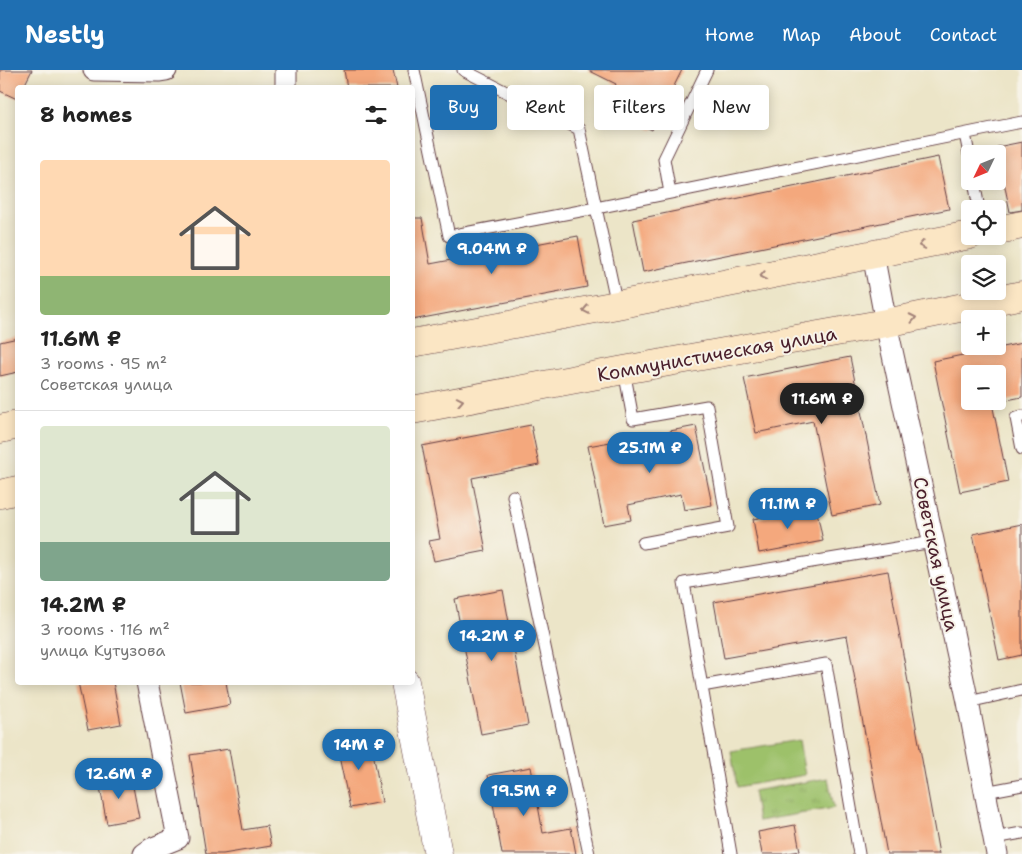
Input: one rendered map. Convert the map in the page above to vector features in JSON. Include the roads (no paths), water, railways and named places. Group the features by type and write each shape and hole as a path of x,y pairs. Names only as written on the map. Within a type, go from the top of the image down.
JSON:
{"main road":[{"path":"1006,228 1022,225"},
{"path":"415,342 617,305 961,237"},
{"name":"Коммунистическая улица","path":"415,409 886,323 1022,295"},
{"path":"0,428 15,426"},
{"path":"0,494 15,491"}],"street":[{"path":"94,70 166,70"},
{"path":"286,70 286,85"},
{"name":"Советская улица","path":"873,254 886,323 968,702 996,846"},
{"path":"144,854 151,849 178,838 148,685"},
{"path":"406,685 438,854"}],"lane":[{"path":"414,70 449,236 1022,122"},
{"path":"463,70 580,129 617,305"},
{"path":"670,193 664,159 707,70"},
{"path":"965,134 967,145"},
{"path":"624,370 633,420 707,406 728,527 643,543"},
{"path":"1022,416 1016,418 1022,449"},
{"path":"514,496 589,854"},
{"path":"732,854 684,583 933,542"},
{"path":"702,686 826,664 859,854"},
{"path":"968,702 1022,690"},
{"path":"985,792 1022,785"},
{"path":"996,846 1022,832"}]}
